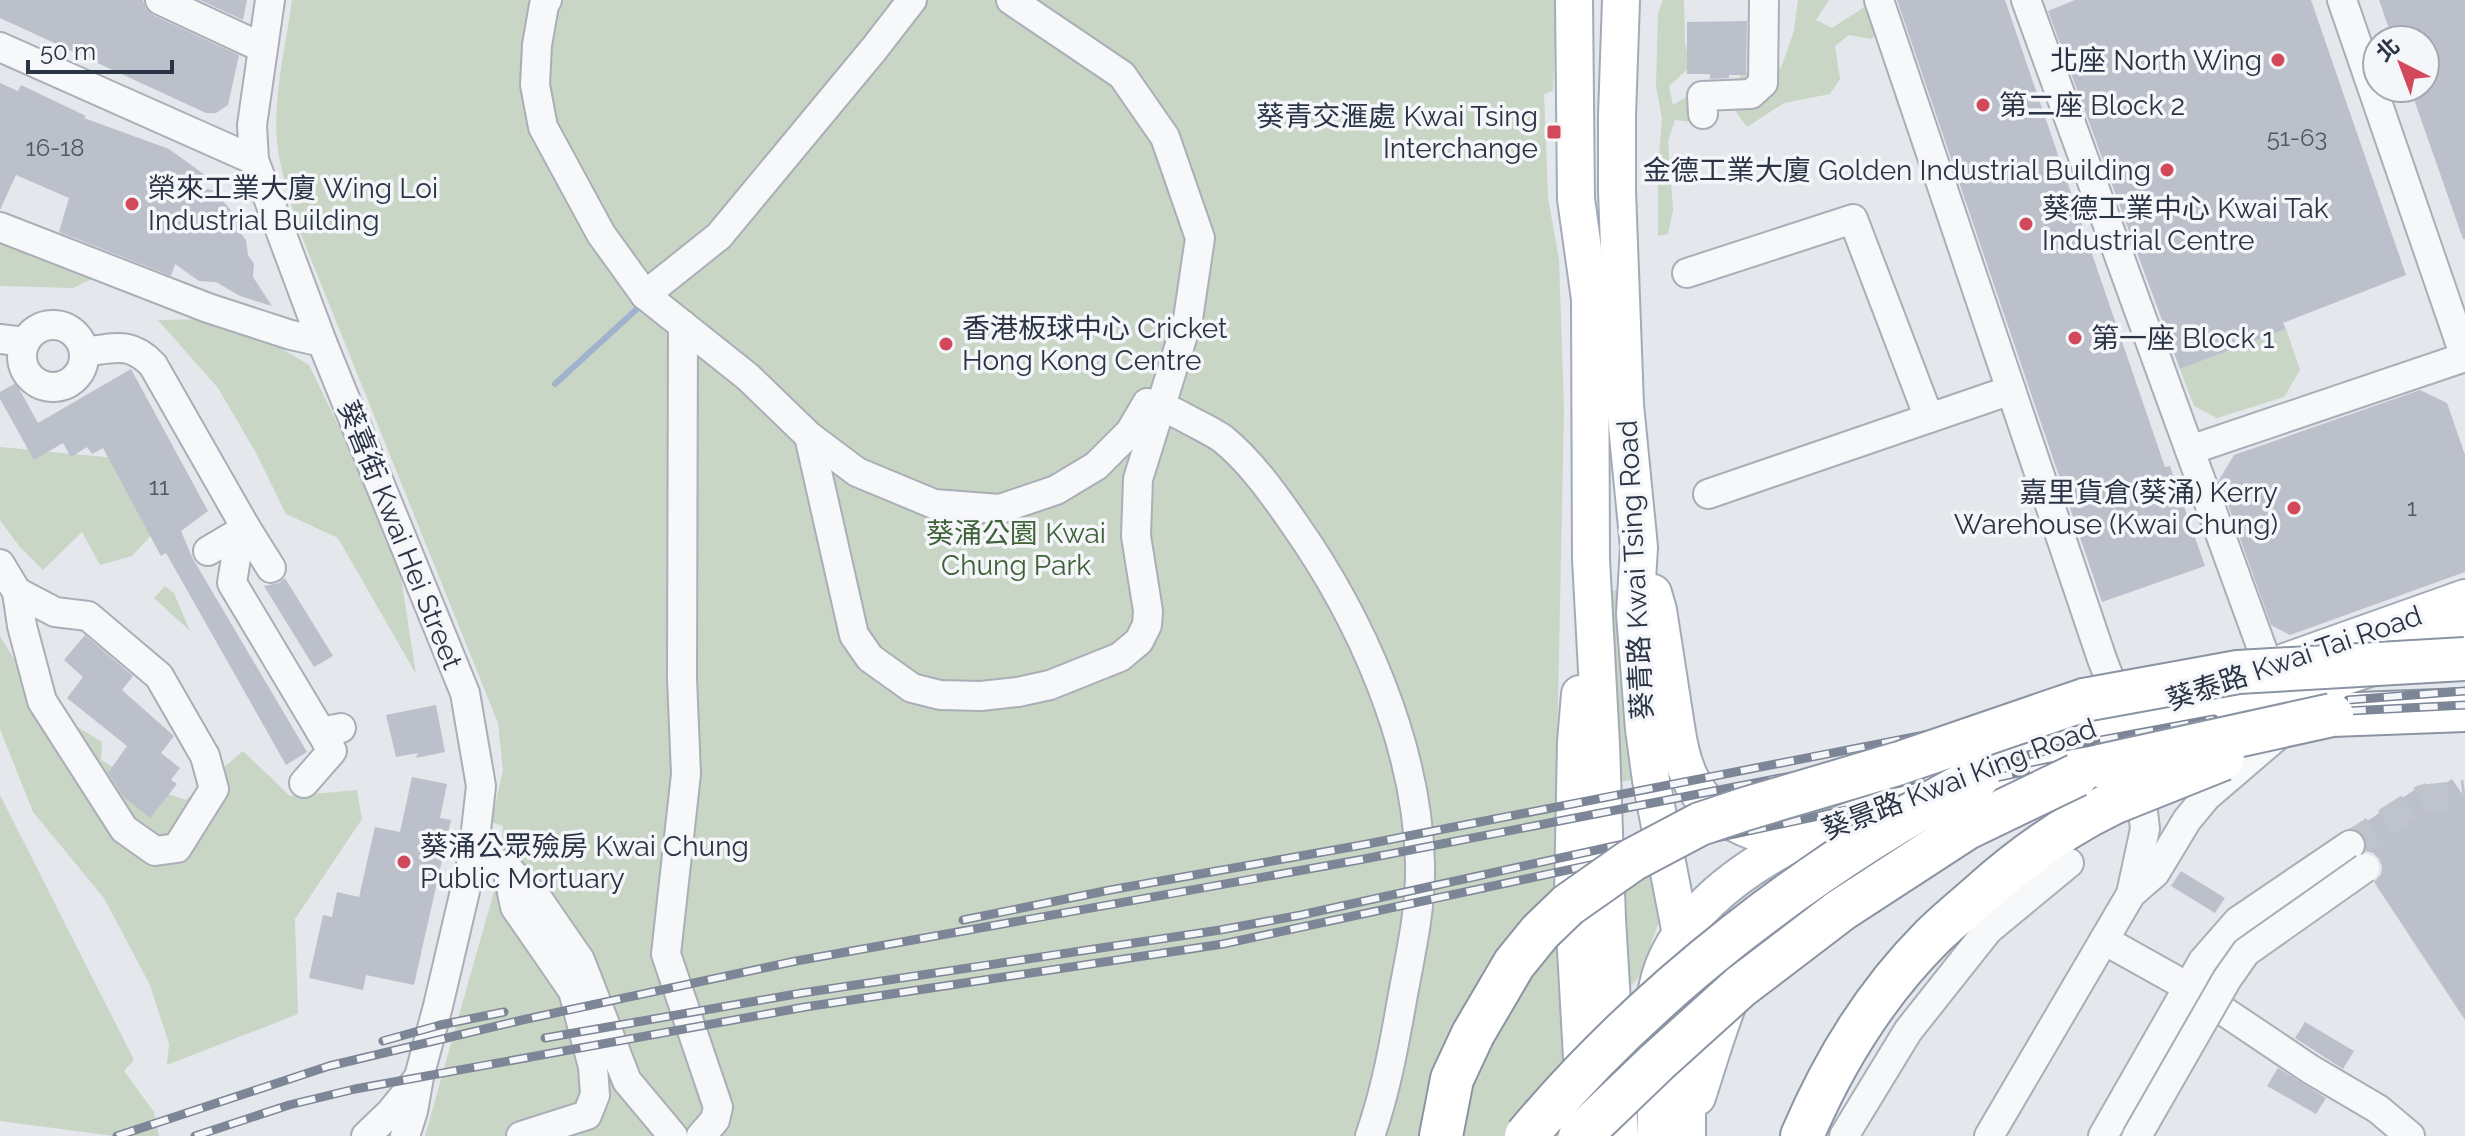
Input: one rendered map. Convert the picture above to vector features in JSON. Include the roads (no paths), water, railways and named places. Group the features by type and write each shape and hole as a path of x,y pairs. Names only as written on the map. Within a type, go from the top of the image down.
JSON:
{"highway":[{"path":"1441,1136 1452,1079 1473,1034 1514,964 1540,932 1568,905 1632,860 1700,824 1900,763 2070,704 2238,672 2465,659"},
{"path":"1526,1136 1629,1026 1710,954 1819,874 1949,792 1978,777 2067,742 2322,667"},
{"path":"1583,1136 1657,1062 1740,987 1841,910 1967,828 2067,779 2100,766 2332,715 2465,710"},
{"path":"1802,1136 1848,1045 1890,984 1932,937 2043,842 2113,803 2332,715"}],"main road":[{"name":"葵青路 Kwai Tsing Road","path":"1574,0 1576,199 1590,299 1591,559 1620,1136"},
{"name":"葵青路 Kwai Tsing Road","path":"1621,0 1617,191 1625,405 1639,547 1635,614 1644,729 1657,815 1681,934 1687,992 1677,1131"},
{"path":"1639,547 1658,610 1678,741 1688,776 1712,807 1738,826 1768,838 1795,842"},
{"path":"1583,1136 1573,895 1576,742 1591,559"},
{"name":"葵泰路 Kwai Tai Road","path":"2130,732 2269,668 2465,598"},
{"name":"葵泰路 Kwai Tai Road","path":"2130,732 2378,665 2465,632"},
{"name":"葵景路 Kwai King Road","path":"1677,1131 1656,990 1665,963 1681,934 1704,907 1735,880 1795,842 2130,732"},
{"name":"葵景路 Kwai King Road","path":"1858,853 2130,732"},
{"path":"1687,992 1707,952 1728,926 1753,904 1780,888 1858,853"},
{"path":"1677,1131 1744,967 1766,930 1790,902 1816,879 1858,853"}],"street":[{"path":"160,0 263,48"},
{"name":"葵喜街 Kwai Hei Street","path":"270,0 252,125 254,160 322,342 465,693 481,786 473,857 405,1136"},
{"path":"547,0 537,45 535,85 543,127 601,234 645,295 748,377 809,436 857,472 934,504 1000,509 1056,490 1096,466 1130,432 1147,403 1161,405 1221,438 1258,475 1285,509 1356,627 1374,669 1395,728 1418,827 1419,901 1391,1063 1370,1136"},
{"path":"645,295 719,236 912,0"},
{"path":"809,436 850,624 861,647 889,673 912,688 952,696 999,695 1038,688 1120,657 1142,637 1148,611 1136,536 1137,487 1188,319 1200,238 1165,137 1122,75 1011,0"},
{"path":"1702,96 1751,94 1763,83 1764,0"},
{"path":"1879,0 2102,659 2130,732"},
{"path":"2026,0 2269,668"},
{"path":"2190,450 2465,357 2342,0"},
{"path":"0,47 254,160"},
{"path":"1687,273 1853,219 1929,418"},
{"path":"0,227 208,308 322,342"},
{"path":"58,325 76,334 84,352 84,362 80,373 63,386 53,388 33,381 12,353 39,328 58,325"},
{"path":"683,325 682,678 686,774 666,954 718,1107 715,1120 701,1136"},
{"path":"84,352 122,347 134,349 153,365 243,530 271,568"},
{"path":"1708,494 2011,390"},
{"path":"208,551 243,530"},
{"path":"243,530 232,583 331,730 332,751 304,783"},
{"path":"0,564 17,592 22,626 42,701 124,829 155,851 177,848 214,789 205,756 159,676 88,616 55,612 17,592"},
{"name":"葵泰路 Kwai Tai Road","path":"2131,894 2155,873 2187,820 2206,797 2286,729 2378,665"},
{"name":"葵泰路 Kwai Tai Road","path":"1989,1136 2131,894 2145,829 2130,732"},
{"path":"473,857 491,860 507,868 537,898 580,960 627,1081 673,1136"},
{"path":"2103,1136 2203,961 2238,921 2358,857 2246,952 2227,979 2137,1136"},
{"path":"1844,1136 1908,1031 1988,930 2069,863"},
{"path":"507,868 515,907 573,991 593,1067 595,1095 583,1126 521,1136"},
{"path":"2104,940 2188,987 2310,1069 2378,1109 2410,1136"},
{"name":"葵喜街 Kwai Hei Street","path":"366,1136 391,1112 419,1077"}],"waterway":[{"path":"555,384 638,308"}],"tunnel":[{"path":"2350,845 2422,799 2465,794"}],"railway":[{"path":"117,1136 329,1066 522,1020 796,961 1364,859 2058,724 2166,696 2268,675 2465,657"},
{"path":"2348,700 2465,691"},
{"path":"963,920 2113,698"},
{"path":"195,1136 289,1105 355,1089 805,1007 1223,944 2237,726 2348,711 2465,705"},
{"path":"545,1038 802,993 1301,915 2064,747 2214,719"},
{"path":"383,1041 504,1012"}],"place":[{"name":"北座 North Wing","path":"2278,60"},
{"name":"第二座 Block 2","path":"1983,105"},
{"name":"葵青交滙處 Kwai Tsing Interchange","path":"1554,132"},
{"name":"金德工業大廈 Golden Industrial Building","path":"2167,170"},
{"name":"榮來工業大廈 Wing Loi Industrial Building","path":"132,204"},
{"name":"葵德工業中心 Kwai Tak Industrial Centre","path":"2026,224"},
{"name":"第一座 Block 1","path":"2075,338"},
{"name":"香港板球中心 Cricket Hong Kong Centre","path":"946,344"},
{"name":"嘉里貨倉(葵涌) Kerry Warehouse (Kwai Chung)","path":"2294,508"},
{"name":"葵涌公眾殮房 Kwai Chung Public Mortuary","path":"404,862"}],"park label":[{"name":"葵涌公園 Kwai Chung Park","path":"1016,549"}]}
